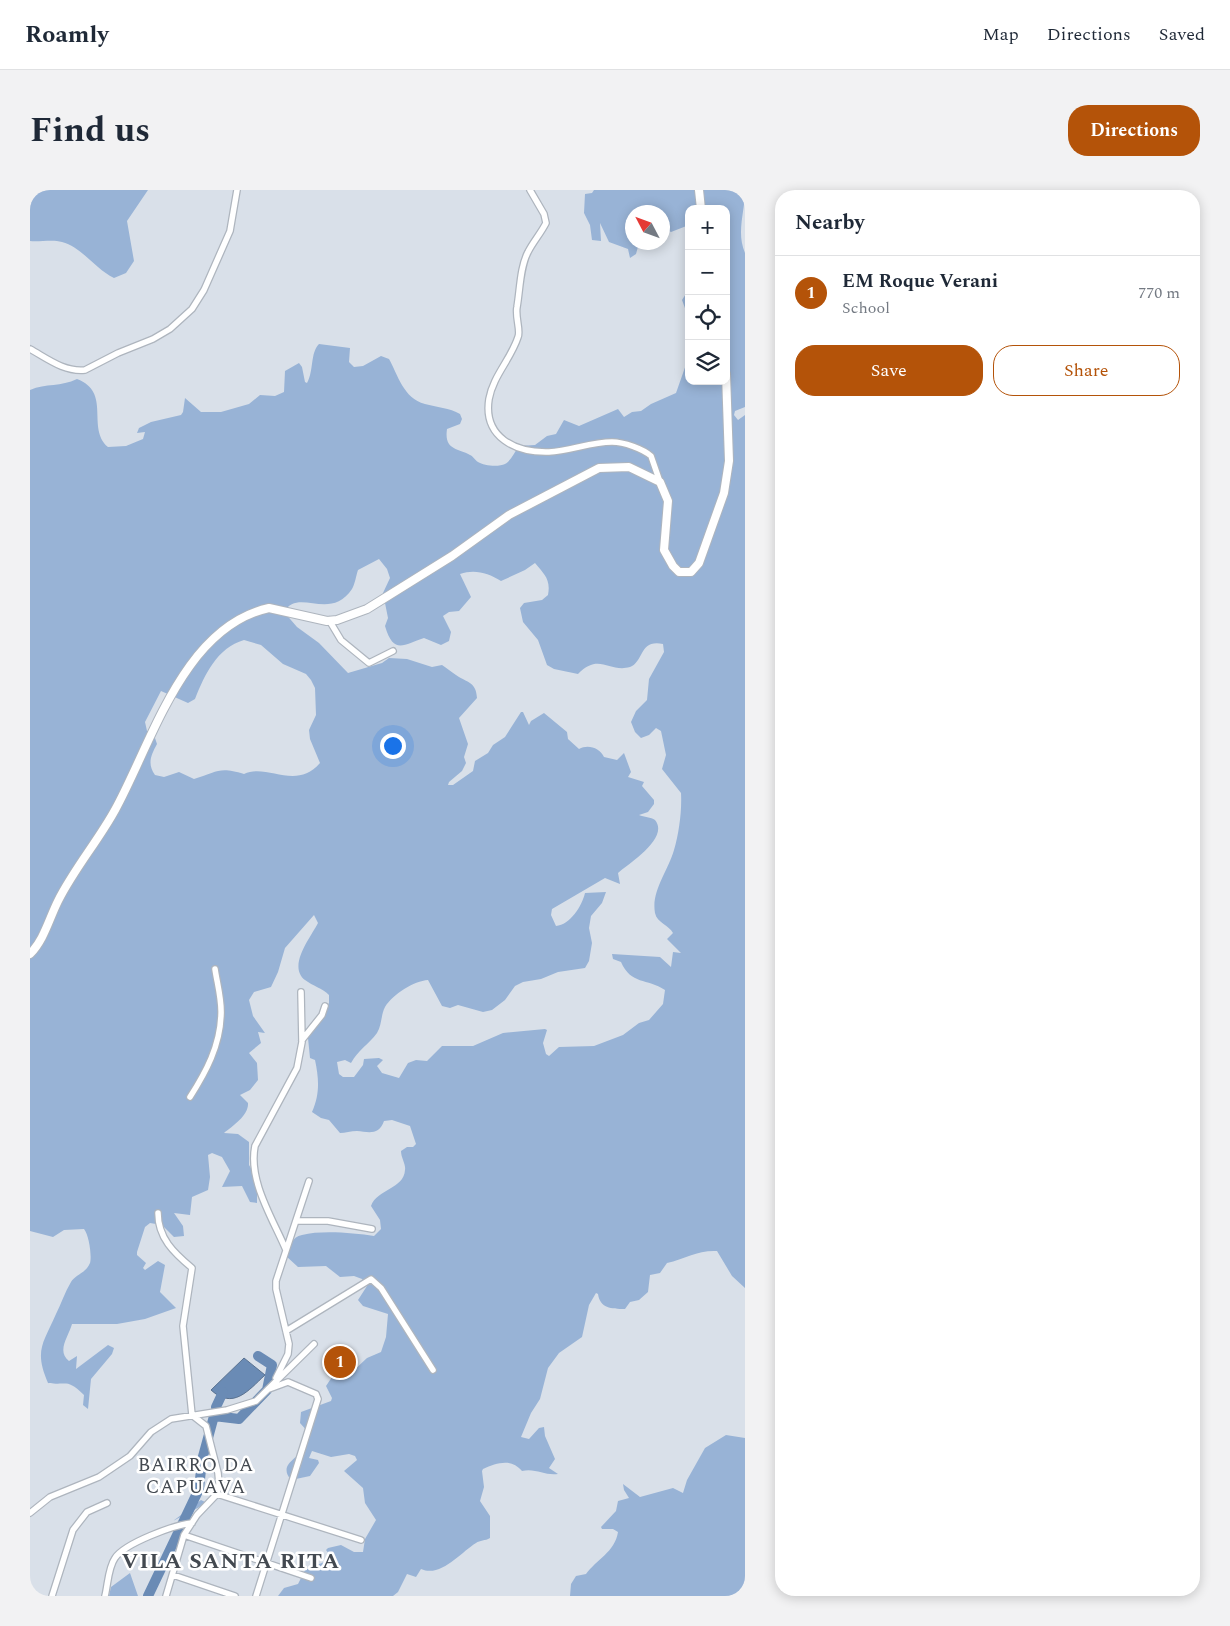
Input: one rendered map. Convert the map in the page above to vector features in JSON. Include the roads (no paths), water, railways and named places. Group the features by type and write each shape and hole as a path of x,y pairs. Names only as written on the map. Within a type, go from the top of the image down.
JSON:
{"street":[{"path":"30,349 62,368 80,370 92,367 170,329 192,309 204,290 230,231 237,190"},
{"path":"530,190 544,214 546,223 527,253 524,262 516,312 518,337 498,375 489,399 489,421 492,430 510,445 530,451 550,452 614,442 630,446 651,456 668,501 665,556 679,572 691,572 699,563 724,493 730,460 727,385"},
{"path":"698,190 701,205"},
{"path":"30,954 38,946 58,901 115,810 162,712 187,671 206,647 225,629 260,610 268,608 329,620 337,620 366,609 452,556 509,514 599,468 629,467 660,482"},
{"path":"329,620 341,640 369,663 393,651"},
{"path":"190,1098 208,1069 218,1037 221,1014 215,969"},
{"path":"286,1250 258,1186 253,1155 255,1146 297,1068 302,1040 301,992"},
{"path":"302,1040 322,1015 325,1006"},
{"path":"30,1513 50,1498 99,1478 130,1456 152,1432 172,1418 247,1405 256,1401 267,1390 288,1354 286,1331 276,1289 276,1281 309,1182"},
{"path":"158,1213 158,1223 163,1237 175,1253 192,1268 183,1326 192,1415 206,1426 218,1472 217,1494 197,1515 184,1535 166,1596"},
{"path":"296,1221 328,1222 372,1229"},
{"path":"286,1331 371,1278 376,1281 433,1370"},
{"path":"273,1382 314,1344"},
{"path":"256,1596 318,1399 316,1394 288,1382 267,1390"},
{"path":"217,1494 361,1540"},
{"path":"52,1596 72,1530 87,1512 107,1503"},
{"path":"105,1596 112,1565 118,1554 178,1524 192,1523"},
{"path":"184,1535 311,1578"},
{"path":"173,1575 235,1596"}],"waterway":[{"path":"148,1596 199,1489 202,1460 214,1416 239,1419 267,1390 272,1365 258,1356"},
{"path":"216,1407 223,1392"}],"place":[{"name":"EM Roque Verani","path":"340,1362"}],"district":[{"name":"BAIRRO DA CAPUAVA","path":"196,1476"},
{"name":"VILA SANTA RITA","path":"231,1561"}]}
